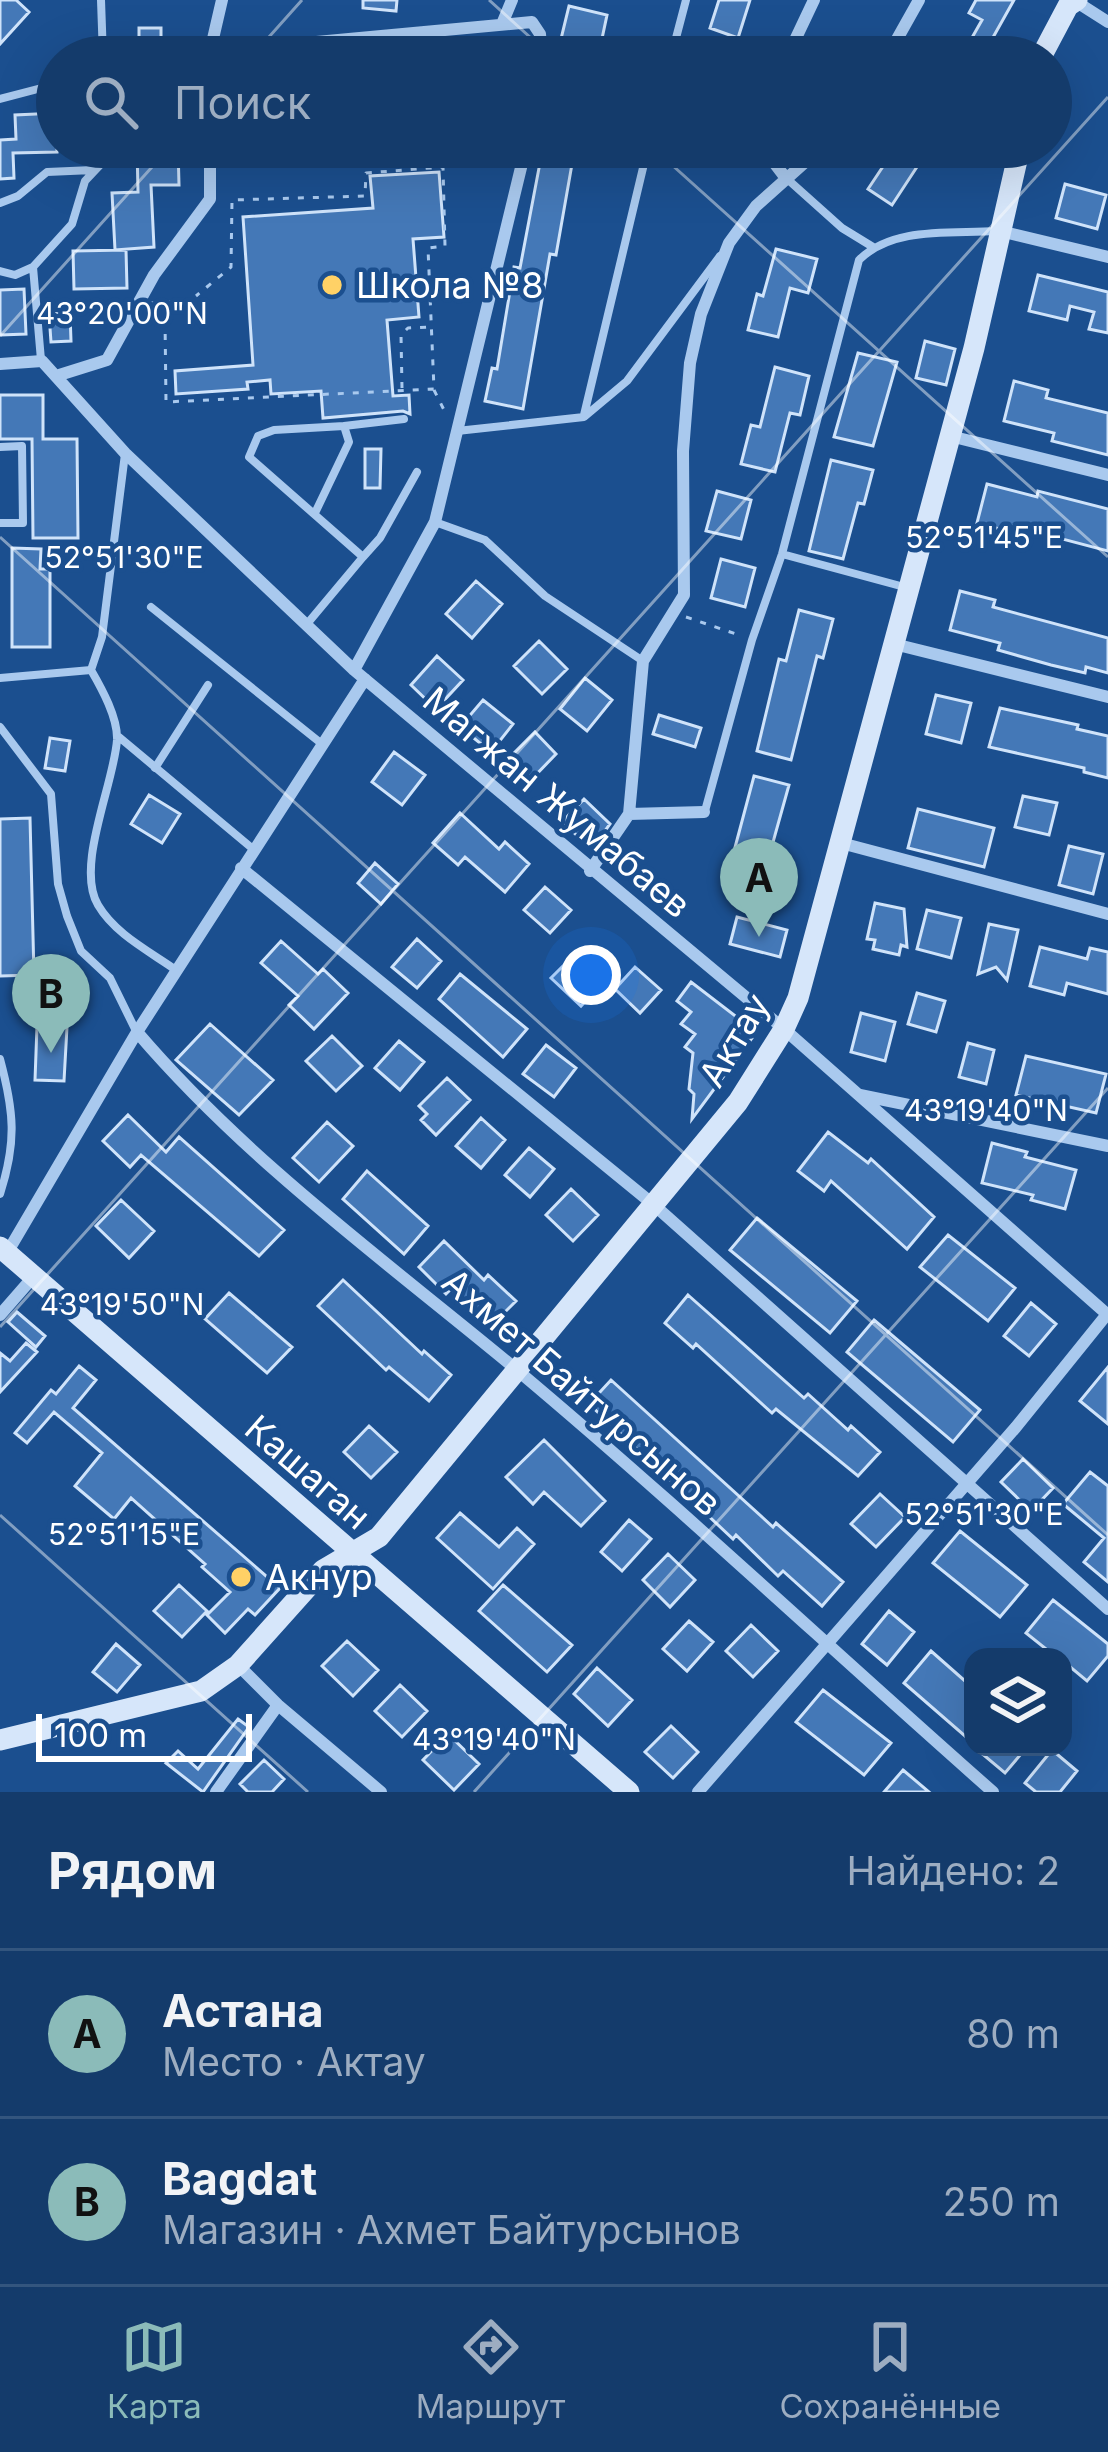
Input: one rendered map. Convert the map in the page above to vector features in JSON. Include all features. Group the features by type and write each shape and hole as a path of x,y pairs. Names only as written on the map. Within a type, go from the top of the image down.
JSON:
{"street":[{"path":"211,36 221,0"},
{"path":"502,24 512,0"},
{"path":"797,36 814,0"},
{"path":"899,36 919,0"},
{"path":"1051,36 1076,1 1108,22"},
{"path":"387,36 532,22 540,36"},
{"path":"56,376 107,360 154,274 211,199 210,168"},
{"path":"3,1250 322,744 435,522 521,168"},
{"path":"778,168 785,177"},
{"path":"590,871 629,814 643,661 684,595 683,451 690,363 701,314 729,243 756,206 796,168"},
{"name":"Актау","path":"0,1740 201,1691 238,1664 323,1570 379,1538 738,1102 798,998 950,436 1015,168"},
{"path":"1000,231 1108,257"},
{"path":"0,364 42,361"},
{"name":"Магжан Жумабаев","path":"42,361 125,453 359,674 784,1029 1108,1314"},
{"path":"950,436 1108,475"},
{"path":"894,644 1108,697"},
{"path":"629,814 704,812"},
{"path":"841,843 1108,914"},
{"path":"241,868 654,1205 1108,1609"},
{"name":"Ахмет Байтурсынов","path":"137,1033 187,1091 518,1372 993,1792"},
{"path":"859,1095 1108,1146"},
{"name":"Кашаган","path":"3,1250 629,1792"},
{"path":"0,1315 34,1276"},
{"path":"698,1792 968,1483 1108,1314"},
{"path":"238,1664 278,1705 381,1792"},
{"path":"216,1792 278,1705"}],"lane":[{"path":"101,0 103,36"},
{"path":"677,36 686,0"},
{"path":"0,98 36,89"},
{"path":"0,271 15,275 33,267 72,224 82,187 96,168"},
{"path":"584,417 643,168"},
{"path":"0,203 22,193 47,172 93,170"},
{"path":"785,177 842,228 873,247"},
{"path":"704,812 752,640 782,554 859,260 873,247 902,237 1000,231"},
{"path":"455,431 584,417 626,381 729,243"},
{"path":"33,267 42,361"},
{"path":"137,306 187,304"},
{"path":"363,557 249,457 250,448 258,436 274,430 404,418"},
{"path":"315,513 349,442 344,426"},
{"path":"0,447 22,446 22,523 0,523"},
{"path":"125,453 102,638 91,670 118,736 254,849"},
{"path":"306,626 380,538 416,472"},
{"path":"435,522 485,541 564,610 643,661"},
{"path":"782,554 909,588"},
{"path":"152,607 322,744"},
{"path":"0,677 91,670"},
{"path":"155,768 208,685"},
{"path":"0,727 51,794 58,884 67,916 81,950 110,978 137,1033"},
{"path":"118,736 89,876 96,903 121,932 176,970"},
{"path":"0,1059 14,1109 10,1161 0,1194"}],"path":[{"path":"187,304 231,267 232,200 365,196 366,173 429,168"},
{"path":"442,168 446,246 428,248 434,388 455,431"},
{"path":"165,305 166,402 434,388"},
{"path":"402,390 400,335 408,328 431,327"},
{"path":"675,614 752,640"}],"building":[{"path":"0,0 16,0 29,12 0,44"},
{"path":"363,0 397,0 396,11 363,8"},
{"path":"719,0 750,0 739,36 710,28"},
{"path":"976,0 1014,0 994,36 973,36 982,20 969,13"},
{"path":"569,6 607,15 603,36 562,36"},
{"path":"139,28 161,28 161,36 139,36"},
{"path":"36,114 36,152 13,153 14,178 0,179 0,140 16,139 15,115"},
{"path":"137,168 179,168 179,185 151,185 154,247 115,250 112,193 138,192"},
{"path":"539,168 571,168 556,255 550,254 523,409 485,401 492,368 497,369 514,267 520,268"},
{"path":"882,168 916,168 892,205 868,189"},
{"name":"Школа №8","path":"439,172 444,237 413,239 419,317 387,320 393,396 409,395 410,414 323,418 321,391 271,394 270,380 247,382 248,389 176,394 175,371 253,365 243,217 373,208 370,176"},
{"path":"1065,184 1106,195 1097,229 1056,218"},
{"path":"776,249 817,259 808,293 790,288 778,337 748,330"},
{"path":"126,250 127,288 74,289 73,251"},
{"path":"1038,275 1108,292 1108,333 1089,329 1094,312 1070,306 1067,320 1029,311"},
{"path":"24,289 26,334 0,335 0,290"},
{"path":"70,313 71,341 51,342 49,314"},
{"path":"925,341 955,349 946,385 916,378"},
{"path":"858,353 897,362 873,446 834,437"},
{"path":"775,367 809,376 800,415 790,413 775,472 741,464 751,425 760,427"},
{"path":"1014,381 1048,390 1046,398 1108,413 1108,455 1052,441 1054,433 1004,421"},
{"path":"0,395 43,395 43,439 77,439 78,538 33,538 32,439 0,439"},
{"path":"365,449 381,449 380,488 365,488"},
{"path":"831,460 873,470 864,504 858,503 843,559 809,551"},
{"path":"987,484 1108,509 1108,551 1013,526 1011,532 977,523"},
{"path":"717,491 751,500 741,539 706,531"},
{"path":"12,548 41,549 40,569 50,569 50,647 12,647"},
{"path":"721,559 755,568 745,607 711,598"},
{"path":"476,581 502,604 472,638 446,614"},
{"path":"960,591 995,600 993,607 1108,638 1108,673 1051,665 998,650 1000,643 950,630"},
{"path":"799,610 833,619 823,658 817,656 791,760 757,751 779,659 786,661"},
{"path":"539,641 567,669 542,694 514,666"},
{"path":"437,656 463,680 436,709 411,685"},
{"path":"585,678 612,700 587,731 560,709"},
{"path":"936,695 971,703 961,743 926,734"},
{"path":"483,700 513,724 491,752 460,727"},
{"path":"1000,708 1108,736 1108,778 1084,772 1084,768 989,747"},
{"path":"659,715 701,728 695,747 653,734"},
{"path":"535,732 556,754 528,783 506,761"},
{"path":"50,738 70,741 65,771 45,768"},
{"path":"394,752 425,775 402,805 372,782"},
{"path":"754,776 789,785 763,878 729,870"},
{"path":"149,795 180,814 162,843 131,824"},
{"path":"1023,796 1057,803 1049,835 1015,827"},
{"path":"584,799 610,824 592,849 562,822"},
{"path":"918,809 994,828 984,867 908,848"},
{"path":"460,813 499,849 505,842 529,864 505,892 465,857 458,865 433,843"},
{"path":"30,818 34,975 0,976 0,819"},
{"path":"1069,846 1103,854 1093,894 1059,885"},
{"path":"375,863 398,884 381,904 358,883"},
{"path":"545,887 571,910 550,933 524,910"},
{"path":"875,903 904,909 907,947 901,945 899,955 873,949 875,940 867,939"},
{"path":"927,910 961,918 951,958 917,949"},
{"path":"737,917 787,930 780,957 730,944"},
{"path":"989,924 1018,930 1007,980 996,967 978,974"},
{"path":"417,939 441,961 417,988 392,967"},
{"path":"281,941 318,974 323,969 348,993 314,1029 289,1005 298,996 261,963"},
{"path":"1040,947 1087,959 1090,948 1108,952 1108,994 1067,983 1064,995 1030,986"},
{"path":"573,956 602,983 581,1006 551,978"},
{"path":"635,967 661,990 640,1013 615,989"},
{"path":"460,974 527,1029 503,1057 439,999"},
{"path":"691,982 751,1028 752,1038 692,1119 693,1053 685,1047 695,1034 681,1024 691,1012 677,1001"},
{"path":"917,993 945,1001 936,1032 908,1024"},
{"path":"861,1013 895,1022 885,1061 851,1052"},
{"path":"210,1024 273,1080 239,1115 176,1060"},
{"path":"37,1026 67,1027 64,1081 35,1080"},
{"path":"332,1036 362,1066 336,1091 306,1061"},
{"path":"399,1041 424,1062 400,1090 375,1068"},
{"path":"968,1043 994,1050 986,1084 959,1077"},
{"path":"546,1045 576,1068 554,1097 523,1074"},
{"path":"1026,1056 1106,1074 1096,1113 1016,1095"},
{"path":"447,1078 470,1100 436,1135 421,1120 427,1114 419,1106"},
{"path":"128,1115 166,1152 179,1137 284,1230 259,1256 141,1155 130,1167 103,1141"},
{"path":"481,1118 505,1140 481,1168 456,1146"},
{"path":"327,1122 353,1146 319,1182 293,1158"},
{"path":"828,1132 868,1163 871,1159 934,1217 907,1249 831,1181 824,1191 798,1171"},
{"path":"992,1143 1076,1170 1065,1209 1031,1200 1033,1195 982,1183"},
{"path":"529,1148 554,1169 530,1197 505,1175"},
{"path":"367,1171 428,1226 404,1254 343,1199"},
{"path":"571,1189 598,1215 573,1241 546,1215"},
{"path":"121,1200 154,1231 129,1258 96,1226"},
{"path":"757,1218 857,1301 830,1333 730,1250"},
{"path":"948,1235 1015,1288 988,1321 920,1267"},
{"path":"444,1241 484,1280 488,1275 516,1301 490,1327 451,1289 446,1294 419,1267"},
{"path":"343,1280 451,1375 429,1401 389,1367 386,1370 318,1306"},
{"path":"229,1293 292,1347 267,1373 205,1319"},
{"path":"688,1295 804,1398 808,1394 880,1452 858,1476 776,1409 772,1413 696,1344 693,1348 665,1323"},
{"path":"1031,1303 1056,1324 1029,1356 1004,1336"},
{"path":"17,1312 45,1336 36,1347 8,1322"},
{"path":"874,1320 980,1410 953,1442 847,1352"},
{"path":"26,1343 37,1352 0,1392 0,1353 10,1361"},
{"path":"79,1366 96,1380 73,1408 280,1588 255,1615 248,1609 225,1633 207,1615 230,1592 202,1567 205,1564 131,1498 114,1519 75,1486 102,1453 54,1412 27,1443 15,1433 51,1390 56,1394"},
{"path":"1108,1367 1108,1424 1080,1401"},
{"path":"611,1380 773,1527 776,1523 843,1582 822,1606 783,1571 778,1576 736,1535 733,1539 589,1404"},
{"path":"369,1426 397,1452 371,1478 344,1452"},
{"path":"544,1440 605,1501 581,1526 544,1492 533,1504 506,1477"},
{"path":"1023,1459 1053,1488 1031,1511 1001,1482"},
{"path":"1090,1472 1108,1486 1108,1582 1084,1562 1104,1538 1063,1504"},
{"path":"880,1494 905,1517 876,1547 851,1524"},
{"path":"460,1513 499,1547 517,1528 534,1544 493,1589 437,1538"},
{"path":"629,1520 651,1539 622,1571 601,1552"},
{"path":"960,1531 1027,1585 1000,1617 933,1563"},
{"path":"668,1554 695,1580 670,1607 643,1580"},
{"path":"179,1585 207,1611 182,1637 154,1611"},
{"path":"503,1585 572,1645 547,1672 479,1611"},
{"path":"1053,1600 1108,1644 1108,1656 1087,1681 1072,1668 1072,1648 1045,1648 1026,1633"},
{"path":"889,1611 914,1632 887,1665 862,1644"},
{"path":"689,1621 713,1642 687,1671 663,1649"},
{"path":"751,1625 778,1651 753,1677 726,1651"},
{"path":"347,1641 378,1670 353,1696 322,1666"},
{"path":"116,1644 140,1665 117,1692 93,1672"},
{"path":"931,1651 964,1680 964,1735 904,1683"},
{"path":"597,1668 632,1700 608,1726 574,1694"},
{"path":"400,1685 427,1711 402,1737 375,1711"},
{"path":"823,1690 891,1743 864,1775 796,1722"},
{"path":"238,1719 249,1727 203,1792 166,1763 178,1751 198,1769"},
{"path":"671,1726 698,1752 673,1778 645,1752"},
{"path":"448,1734 479,1764 454,1790 423,1760"},
{"path":"985,1756 1019,1756 1005,1773"},
{"path":"1047,1756 1059,1756 1077,1771 1060,1792 1036,1792 1025,1783"},
{"path":"264,1760 284,1779 272,1792 248,1792 240,1784"},
{"path":"903,1770 929,1792 884,1792"}],"place":[{"name":"Школа №8","path":"332,285"},
{"name":"Астана","path":"759,937"},
{"name":"Bagdat","path":"51,1053"},
{"name":"Акнур","path":"241,1577"}]}
